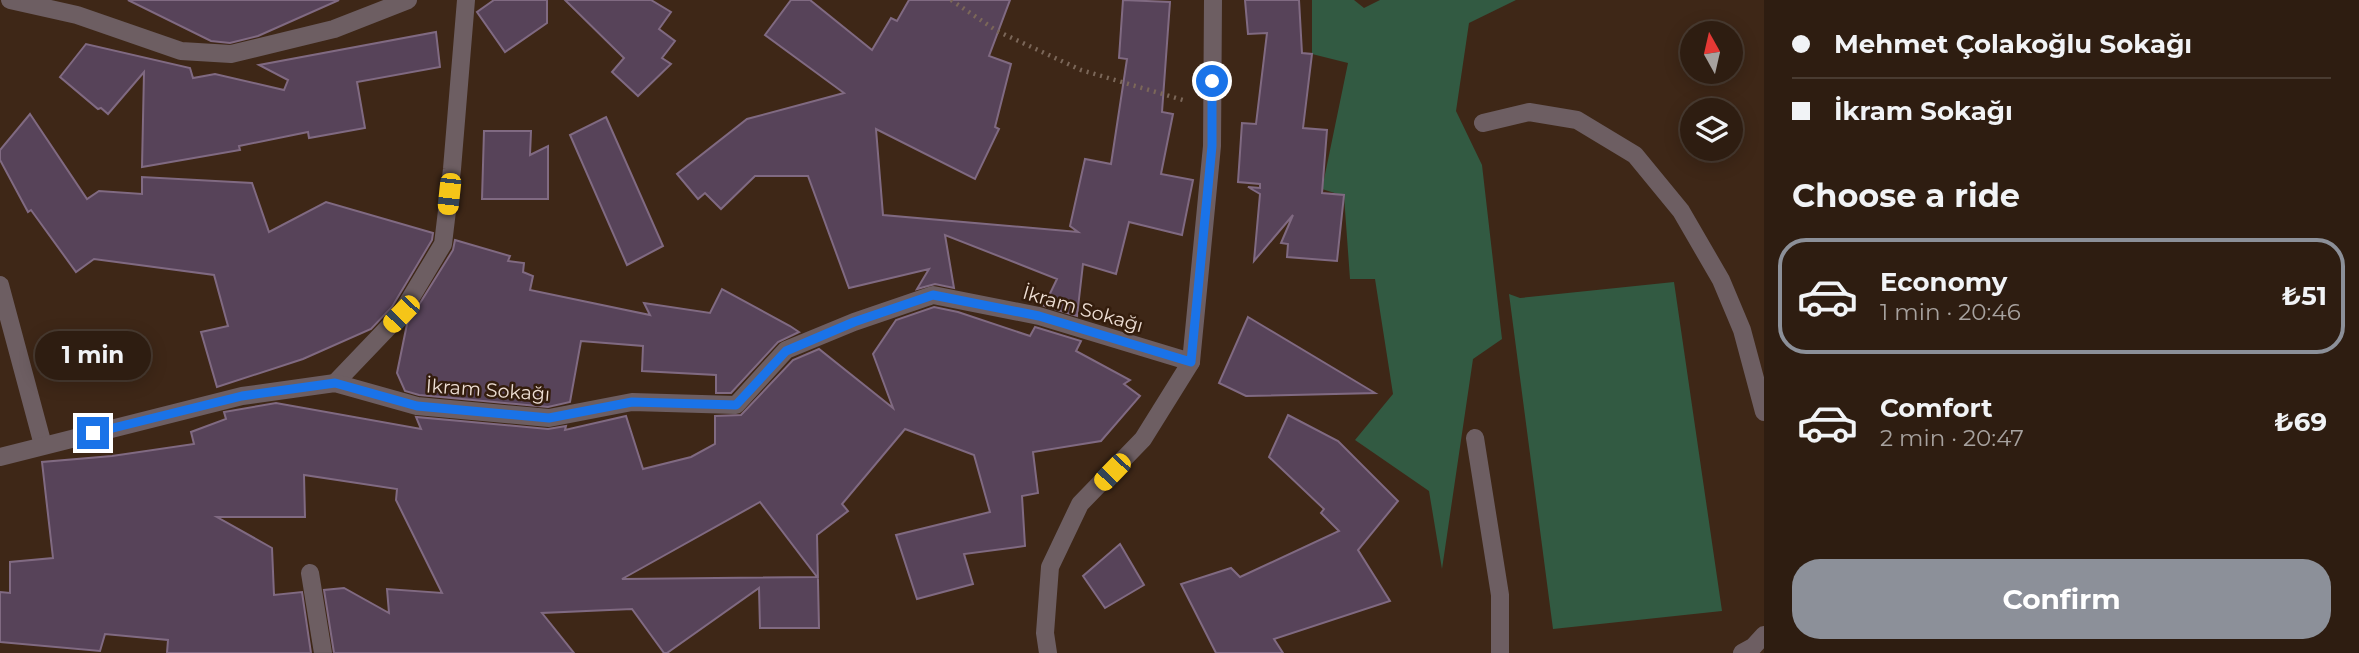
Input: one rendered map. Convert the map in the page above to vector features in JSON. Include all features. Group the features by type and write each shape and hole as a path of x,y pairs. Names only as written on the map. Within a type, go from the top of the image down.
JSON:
{"street":[{"path":"10,0 76,15 181,51 232,54 334,29 408,0"},
{"path":"335,383 401,314 443,244 466,0"},
{"path":"1048,653 1045,633 1049,567 1080,504 1143,439 1191,362 1212,146 1213,0"},
{"path":"1483,123 1529,112 1577,120 1634,155 1681,211 1721,280 1742,330 1764,412"},
{"path":"0,285 43,445"},
{"name":"İkram Sokağı","path":"0,457 242,396 335,383 417,406 549,418 632,402 736,405 786,351 854,322 933,295 1039,316 1191,362"},
{"path":"1475,438 1500,595 1500,653"},
{"path":"310,573 323,653"},
{"path":"1742,653 1753,647 1764,635"}],"path":[{"path":"951,0 997,31 1081,71 1212,109"}],"green space":[{"path":"1312,0 1354,0 1364,8 1380,0 1516,0 1469,23 1456,111 1482,165 1502,339 1473,359 1442,569 1429,491 1355,440 1393,394 1375,279 1350,279 1344,196 1322,189 1348,63 1312,54"},
{"path":"1674,282 1722,611 1553,629 1509,294 1520,298"}],"building":[{"path":"128,0 339,0 258,36 230,43 211,41"},
{"path":"494,0 547,0 547,23 505,52 477,12"},
{"path":"565,0 651,0 671,12 659,29 675,41 662,58 671,64 638,96 612,72 624,58"},
{"path":"791,0 810,0 872,50 891,18 897,21 909,0 1010,0 989,56 1011,64 995,127 999,129 975,179 876,129 883,215 1078,232 1070,226 1085,159 1111,164 1127,59 1119,58 1123,0 1170,2 1162,112 1173,114 1161,174 1193,180 1182,235 1129,222 1116,274 1083,264 1077,316 1044,306 1057,279 945,235 954,288 935,284 917,289 929,269 849,288 808,176 755,176 721,209 705,193 698,199 677,174 747,119 844,93 765,35"},
{"path":"1245,0 1299,0 1302,53 1312,54 1303,128 1327,130 1322,193 1344,195 1337,261 1287,257 1288,244 1281,243 1293,215 1254,261 1260,194 1248,187 1260,188 1260,184 1238,182 1242,123 1256,124 1267,33 1248,34"},
{"path":"436,32 440,67 357,82 365,128 309,138 308,132 239,146 240,150 142,167 144,72 108,114 101,108 98,109 60,77 86,44 190,68 193,78 215,74 284,90 288,80 259,65"},
{"path":"30,114 87,199 99,191 142,194 142,177 252,183 269,232 326,202 433,233 432,240 392,307 371,329 303,359 217,387 201,332 228,326 214,275 94,259 76,272 31,210 28,212 0,160 0,150"},
{"path":"606,117 663,246 627,265 570,135"},
{"path":"484,131 531,131 530,155 548,146 548,199 482,199"},
{"path":"455,240 510,256 508,261 524,263 523,272 533,276 530,290 650,315 644,303 710,313 722,289 799,332 778,342 731,393 716,393 716,375 642,371 643,346 581,341 570,402 548,407 419,395 405,391 397,373 407,324 453,250"},
{"path":"934,307 958,312 1030,336 1035,327 1081,341 1076,351 1130,380 1124,384 1140,396 1101,441 1033,452 1038,493 1022,496 1025,546 964,554 973,584 917,599 896,535 990,512 974,455 905,429 842,504 848,511 817,535 819,628 760,628 759,588 667,653 664,653 632,609 542,613 574,653 334,653 324,590 344,588 389,613 387,589 442,593 396,500 397,489 304,475 305,517 217,517 272,548 274,595 302,592 311,653 167,653 168,640 105,634 100,651 0,642 0,592 10,593 10,562 53,558 42,462 112,456 194,444 191,432 226,419 224,412 276,403 421,429 416,417 548,429 566,426 565,430 626,416 643,469 691,457 715,444 715,416 741,415 793,360 819,349 893,408 873,354 896,320","holes":["760,502 817,577 622,579"]},
{"path":"1248,317 1375,393 1246,396 1219,383"},
{"path":"1288,415 1338,441 1398,501 1358,550 1390,601 1274,639 1283,653 1216,653 1181,584 1231,568 1240,577 1339,531 1321,513 1324,509 1269,457"},
{"path":"1120,544 1144,585 1105,608 1083,576"}],"route":[{"path":"93,433 242,396 335,383 417,406 549,418 632,402 736,405 786,351 854,322 933,295 1039,316 1191,362 1212,146 1212,81"}]}
